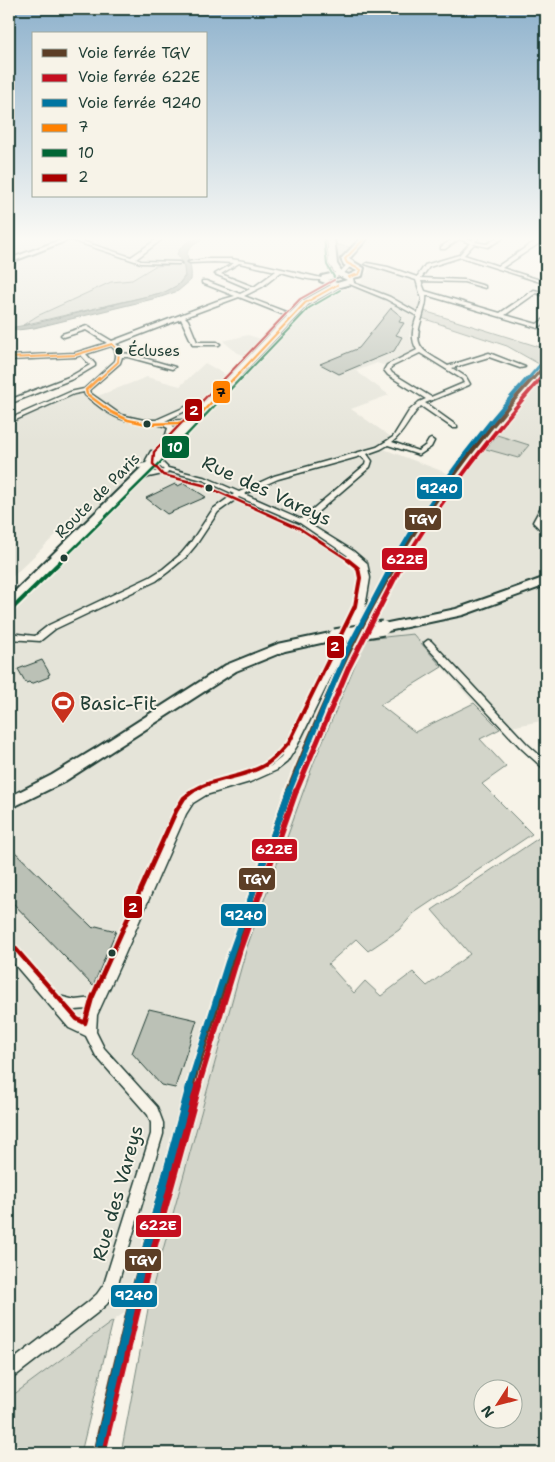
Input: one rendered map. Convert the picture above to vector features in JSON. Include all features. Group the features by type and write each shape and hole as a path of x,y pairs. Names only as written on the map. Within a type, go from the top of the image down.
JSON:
{"main road":[{"name":"Route de Paris","path":"9,604 123,492 182,423 298,305"},
{"name":"Route de Paris","path":"9,593 138,466 154,457 196,419 258,350 303,305"},
{"path":"9,804 110,747 231,668 282,646 459,612 546,581"}],"street":[{"path":"9,358 82,353 112,344 213,305"},
{"path":"263,305 289,315"},
{"path":"401,305 409,312 420,315"},
{"path":"9,636 37,639 52,628 163,574 197,539 212,514 219,507 267,480 363,454 388,443 395,438 411,412 421,403 467,384 464,378 420,351 416,345 414,334 423,305"},
{"path":"467,305 538,326 546,320"},
{"path":"501,315 515,305"},
{"path":"182,317 195,344 218,344"},
{"path":"9,421 72,393 86,390 118,362 120,355 117,346 87,328 64,335"},
{"path":"420,351 389,366 387,370 390,374 430,399"},
{"path":"9,402 73,377 93,365 82,353"},
{"path":"120,355 128,355 172,367"},
{"path":"448,368 486,355 522,367"},
{"path":"45,357 48,367"},
{"path":"86,390 87,394 116,416 131,421 161,423 176,421 182,423 196,419"},
{"path":"161,423 203,401"},
{"path":"421,403 455,427"},
{"path":"161,423 171,427 168,438"},
{"path":"179,434 184,426 182,423"},
{"path":"388,443 419,453 429,446 431,441"},
{"path":"302,522 368,466 369,461 363,454"},
{"path":"123,492 147,475 164,470 154,457"},
{"name":"Rue des Vareys","path":"9,1372 92,1308 102,1299 110,1287 157,1134 158,1123 153,1111 100,1052 90,1032 91,1015 95,1004 119,956 182,813 190,800 203,792 263,774 284,760 293,746 361,608 366,578 364,565 350,553 302,522 200,477 164,470 154,457"},
{"path":"546,506 536,522 546,532"},
{"path":"428,643 498,719 546,766"},
{"path":"9,951 73,1024 90,1032"},
{"path":"53,1000 75,1005 95,1004"}],"shaded area":[{"path":"9,305 60,305 23,325 9,327"},
{"path":"60,305 108,305 23,325"},
{"path":"110,305 127,305 34,328 9,331 9,328"},
{"path":"310,305 419,305 409,337 416,351 383,365 377,363 356,371 389,395 351,409 391,437 378,445 381,448 460,478 486,449 518,458 528,445 497,435 546,377 546,720 501,729 474,703 413,634 366,639 314,762 247,947 151,1293 9,1398 9,617 84,540 62,529 9,580 9,423 91,386 95,397 147,377 180,386 205,363 226,375 205,397 218,404 255,360 236,352 223,341 248,335 271,342"},
{"path":"424,311 546,349 546,357 539,364 507,346 422,318"},
{"path":"497,435 529,445 518,458 486,449"},
{"path":"413,634 442,667 380,705 415,732 474,703 500,729 480,739 506,767 482,784 532,834 414,913 399,930 368,951 356,939 328,964 354,993 365,981 381,996 413,972 427,986 470,954 432,910 546,833 546,1453 121,1453 151,1293 247,947 314,762 366,639"},
{"path":"113,1321 81,1453 9,1453 9,1398"}],"building":[{"path":"391,308 402,317 399,322 404,323 396,335 402,337 394,351 339,374 320,364 359,348"},
{"path":"184,483 206,497 167,514 146,498 175,484 178,486"},
{"path":"42,660 50,674 48,675 49,677 31,684 29,682 26,683 18,669"},
{"path":"9,846 93,928 96,926 116,931 93,986 9,899"},
{"path":"149,1009 197,1020 175,1088 161,1085 132,1053"}],"waterway":[{"path":"9,384 14,382"}],"rail line":[{"name":"9240","path":"98,1452 136,1287 202,1043 255,883 315,726 348,649 407,538 442,484 468,449 541,364"},
{"name":"TGV","path":"96,1453 136,1285 182,1118 234,947 299,764 351,646 380,589 413,534 443,489 476,446 546,364"},
{"name":"622E","path":"102,1453 143,1285 205,1062 259,892 300,779 323,723 374,615 418,537 470,464 507,417 546,373"}],"transit line":[{"name":"2","path":"14,947 77,1019 85,1023 92,998 181,802 185,796 199,787 252,771 265,765 277,756 288,743 355,606 360,578 358,568 346,558 299,528 203,485 163,475 153,464 154,452 294,305"},
{"name":"7","path":"86,390 87,394 107,409 119,417 128,420 158,424 178,423 196,419 303,305"},
{"name":"10","path":"13,608 155,468 314,305"},
{"name":"7","path":"9,358 75,355 112,344"},
{"name":"7","path":"86,390 118,362 119,351 112,344"}],"place":[{"name":"Écluses","path":"119,351"},
{"name":"Basic-Fit","path":"63,724"}]}
